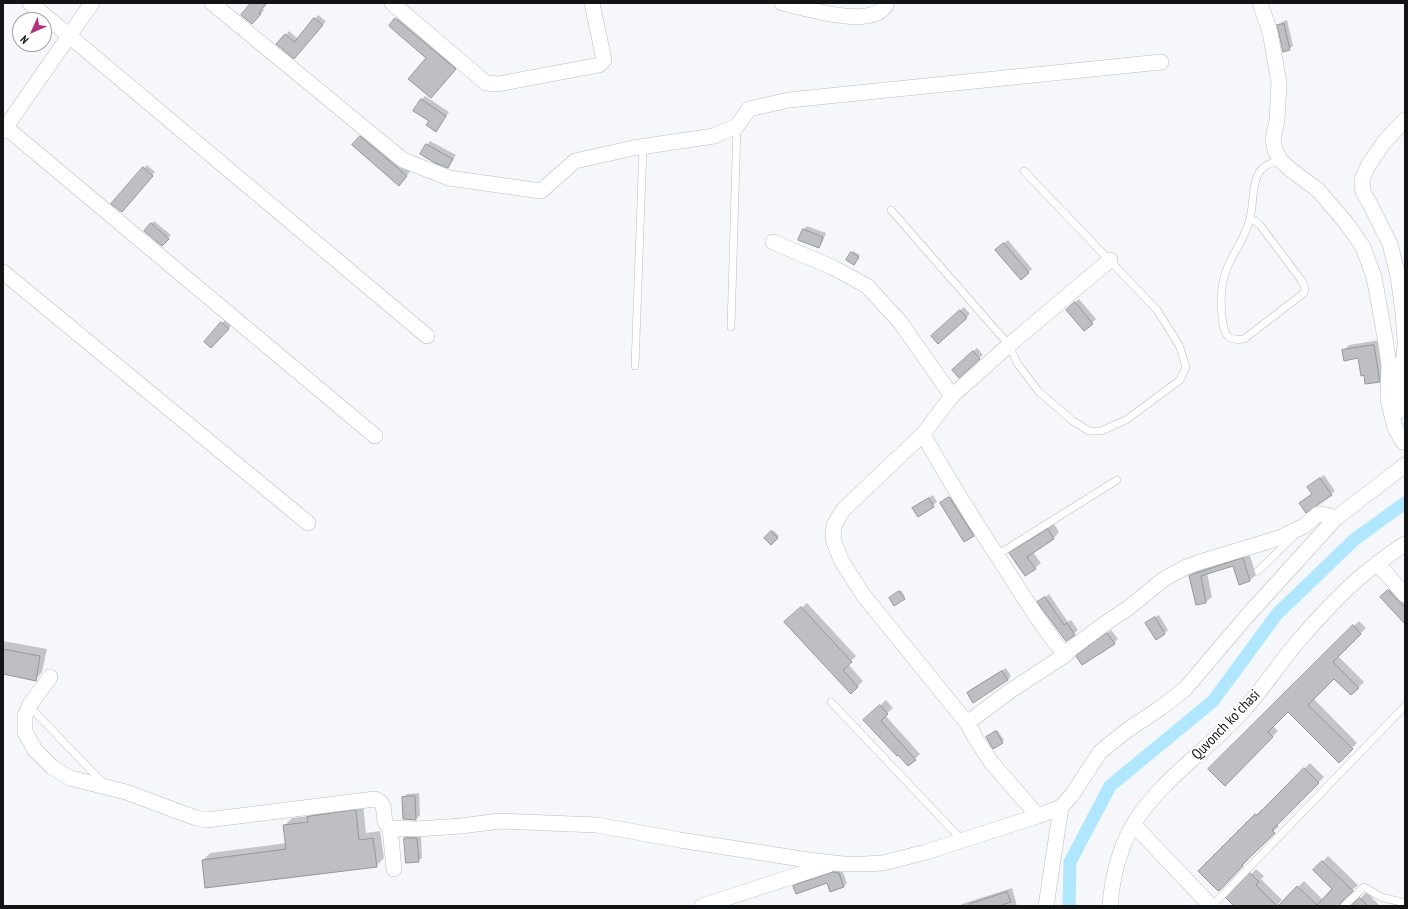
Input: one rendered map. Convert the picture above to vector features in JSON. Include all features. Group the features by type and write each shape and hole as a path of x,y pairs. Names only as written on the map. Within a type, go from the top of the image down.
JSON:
{"street":[{"path":"30,3 427,336"},
{"path":"92,3 4,128 375,436"},
{"path":"212,3 403,160 449,178 541,191 575,161 643,147 714,136 737,126 749,109 789,100 1161,62"},
{"path":"392,3 486,83 498,84 599,65 604,60 592,3"},
{"path":"782,3 833,15 860,17 877,14 887,3"},
{"path":"1260,3 1270,32 1279,83 1277,121 1273,138 1275,150 1280,160 1318,190 1347,224 1363,247 1374,277 1383,326 1389,364 1388,399 1395,428 1404,443"},
{"path":"1405,120 1385,141 1369,164 1362,179 1363,192 1390,244 1401,298 1405,340"},
{"path":"773,242 834,268 867,286 900,322 952,396"},
{"path":"1038,816 991,762 976,739 968,723 864,596 840,560 833,539 834,525 843,510 923,434 952,396 1009,345 1110,260"},
{"path":"3,272 308,523"},
{"path":"1404,443 1403,426 1397,403 1405,345"},
{"path":"923,434 951,484 997,556 1053,641 1065,655"},
{"path":"390,828 417,829 461,826 500,821 597,825 711,845 843,864 883,863 926,852 1038,816 1061,807 1072,795 1100,752 1126,731 1162,707 1185,689 1247,616 1336,518 1405,465"},
{"path":"968,723 1010,691 1065,655 1072,648 1127,609 1164,579 1186,567 1278,538 1304,526 1318,514 1336,518"},
{"name":"Quvonch koʻchasi","path":"1110,906 1111,891 1119,855 1134,825 1156,795 1242,712 1309,629 1352,585 1377,563 1405,544"},
{"path":"1377,563 1405,595"},
{"path":"50,677 29,706 25,716 25,732 35,750 52,767 70,778 126,792 196,818 207,820 375,799 383,804 385,822 390,828 394,869"},
{"path":"1046,906 1061,807"},
{"path":"1134,825 1212,906"},
{"path":"702,906 832,863"}],"lane":[{"path":"732,327 737,126"},
{"path":"635,366 643,147"},
{"path":"1250,220 1255,221 1260,225 1302,281 1305,288 1304,293 1244,340 1236,340 1230,338 1224,332 1221,304 1222,285 1227,267 1244,238 1250,220 1253,193 1257,176 1264,166 1280,160"},
{"path":"891,210 1009,345 1018,363 1039,392 1073,421 1089,431 1101,431 1126,420 1180,380 1186,367 1179,345 1157,310 1024,172"},
{"path":"997,556 1117,480"},
{"path":"1258,571 1304,526"},
{"path":"831,702 962,840"},
{"path":"29,706 108,787"},
{"path":"1212,906 1405,706"},
{"path":"1344,906 1364,886 1381,896 1405,903"}],"building":[{"path":"251,3 267,3 259,13 261,14 252,24 241,15"},
{"path":"314,18 323,25 294,59 276,44 285,34 294,42"},
{"path":"395,18 456,69 431,98 408,79 426,58 389,26"},
{"path":"1284,24 1290,50 1283,52 1277,25"},
{"path":"421,99 446,116 436,132 426,125 429,121 413,111"},
{"path":"360,136 407,176 399,186 352,145"},
{"path":"426,144 453,159 448,168 435,163 420,154"},
{"path":"143,167 153,176 122,212 111,204"},
{"path":"151,223 169,239 162,246 144,231"},
{"path":"803,229 823,237 819,248 798,240"},
{"path":"1004,243 1029,273 1021,280 995,250"},
{"path":"851,252 859,257 854,265 846,260"},
{"path":"1075,302 1093,324 1084,331 1066,310"},
{"path":"960,310 967,318 938,344 931,336"},
{"path":"221,322 229,329 211,348 204,342"},
{"path":"1374,345 1380,382 1365,384 1364,375 1361,376 1358,358 1344,361 1342,350"},
{"path":"973,351 980,359 959,378 952,370"},
{"path":"1320,478 1332,495 1306,513 1299,503 1312,494 1307,487"},
{"path":"949,497 974,536 964,542 940,503"},
{"path":"929,498 934,507 918,517 912,508"},
{"path":"1048,529 1054,539 1027,557 1036,569 1025,576 1009,553"},
{"path":"771,531 778,538 771,545 764,538"},
{"path":"1243,558 1250,581 1239,585 1233,566 1201,576 1206,603 1196,605 1189,576"},
{"path":"1388,590 1405,608 1405,624 1380,597"},
{"path":"899,591 905,599 894,606 889,598"},
{"path":"1045,597 1064,625 1067,623 1075,635 1066,641 1037,602"},
{"path":"801,607 852,662 843,670 858,687 851,694 784,622"},
{"path":"1155,617 1165,634 1156,640 1145,623"},
{"path":"1353,625 1361,634 1333,662 1359,688 1351,695 1334,679 1308,705 1353,749 1339,763 1288,712 1268,732 1273,737 1225,786 1208,769"},
{"path":"1107,633 1115,644 1082,665 1076,656"},
{"path":"3,649 40,656 36,681 3,674"},
{"path":"1002,671 1008,680 973,703 967,693"},
{"path":"880,705 888,714 881,721 916,760 908,766 863,720"},
{"path":"996,731 1003,743 993,749 986,737"},
{"path":"1304,768 1319,783 1272,830 1275,833 1242,865 1243,866 1219,891 1217,890 1198,871"},
{"path":"415,796 416,820 403,819 402,797"},
{"path":"356,810 359,840 373,838 377,867 205,888 202,860 286,849 283,825 308,822 307,817"},
{"path":"404,838 417,838 419,862 406,863"},
{"path":"1322,861 1353,891 1341,902 1339,906 1278,906 1297,886 1317,905 1332,889 1313,870"},
{"path":"833,872 839,873 844,887 830,892 827,883 796,894 793,886"},
{"path":"1250,873 1259,882 1256,885 1277,906 1234,906 1226,898"},
{"path":"1007,892 1011,902 999,906 970,906 970,904"},
{"path":"1360,898 1368,906 1351,906"}],"waterway":[{"path":"1069,906 1070,862 1110,786 1213,701 1277,614 1355,539 1405,503"}]}
